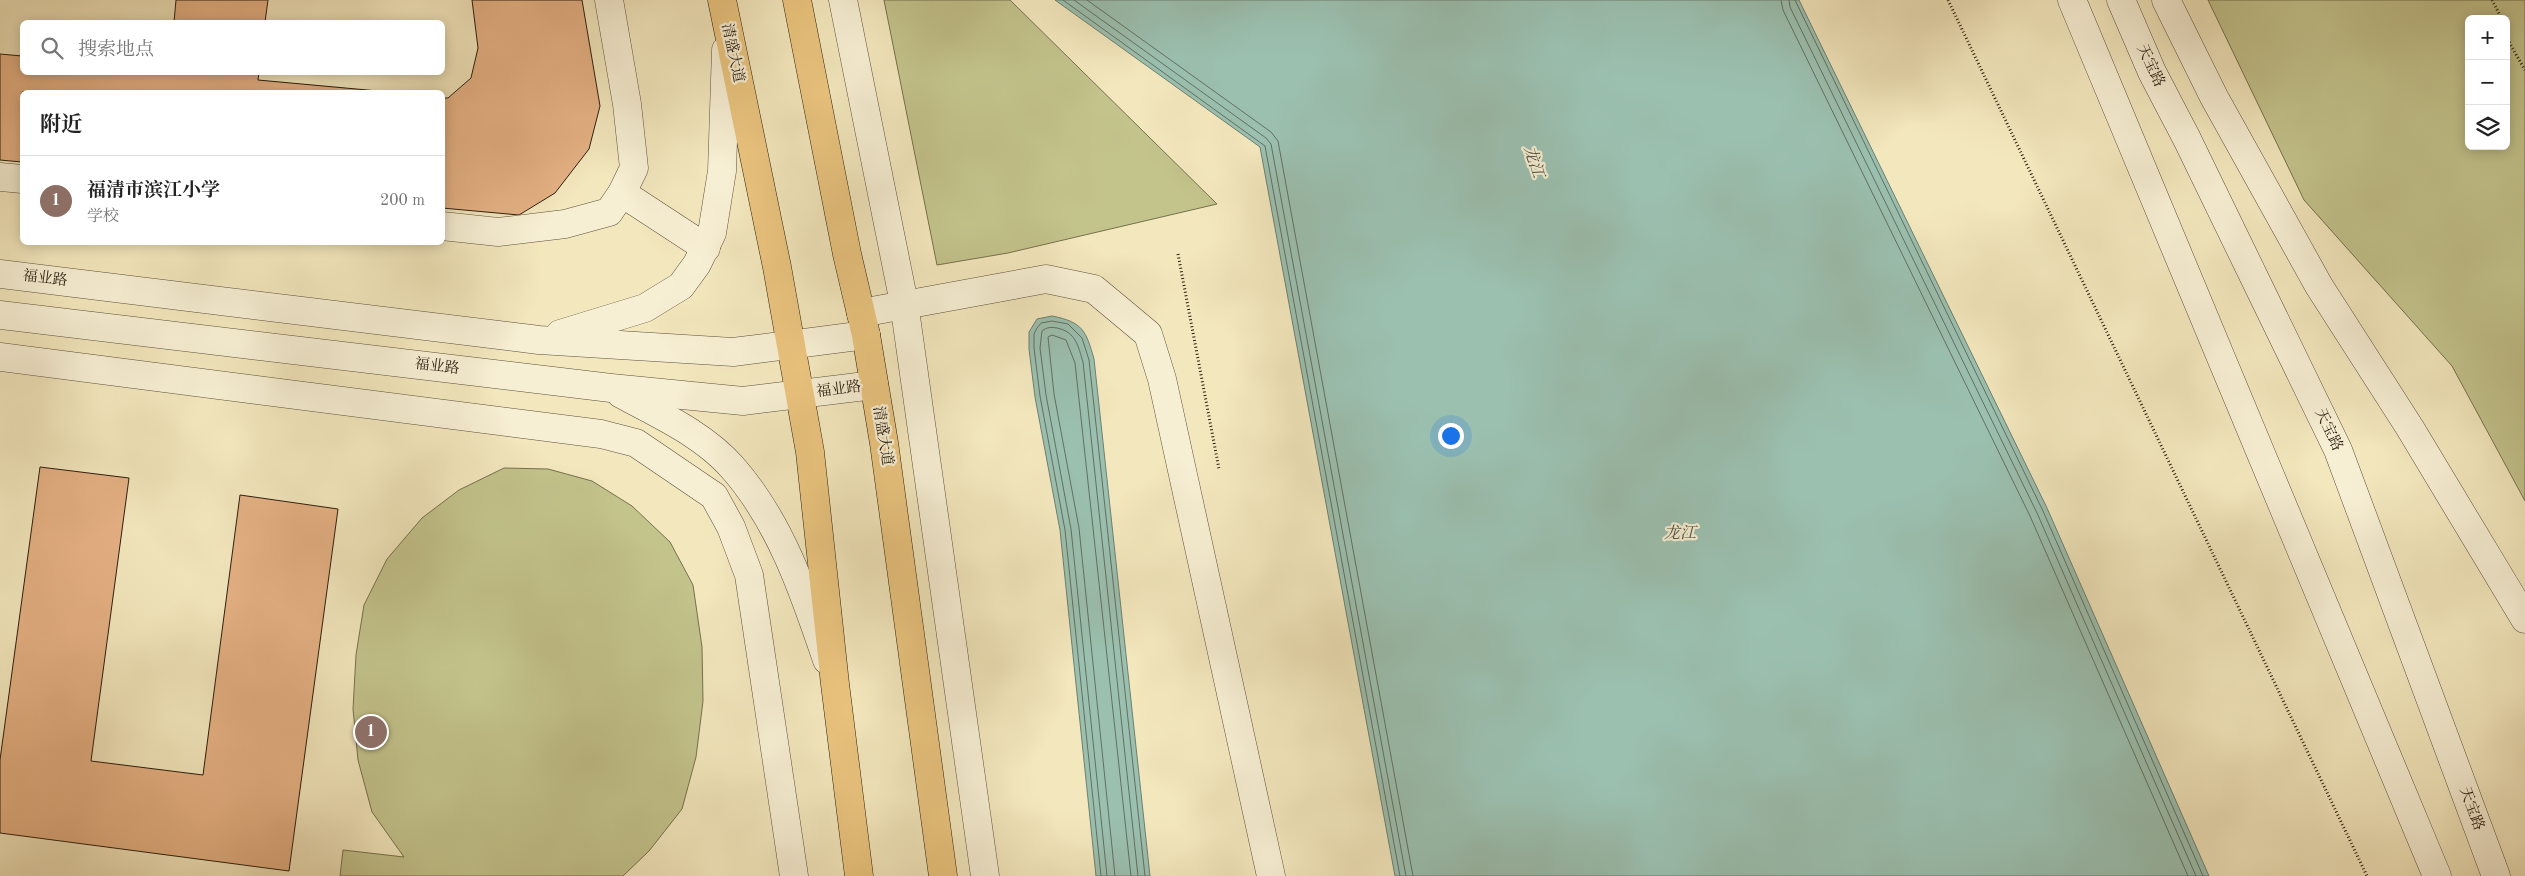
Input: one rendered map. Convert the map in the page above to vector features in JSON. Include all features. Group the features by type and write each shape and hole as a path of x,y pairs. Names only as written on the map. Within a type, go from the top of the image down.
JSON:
{"main road":[{"name":"清盛大道","path":"797,0 863,324 884,443 943,876"},
{"name":"清盛大道","path":"724,9 791,345 810,452 835,684 859,876"}],"street":[{"path":"445,226 498,232 565,224 609,212 622,193 634,168 627,104 609,0"},
{"path":"843,0 904,303 985,876"},
{"path":"2072,0 2437,876"},
{"name":"天宝路","path":"2121,0 2152,72 2187,139 2338,450 2496,876"},
{"path":"2166,0 2214,97 2319,286 2415,436 2525,619"},
{"path":"539,340 645,308 682,286 706,248 712,233 722,171 726,93 724,9"},
{"path":"0,177 20,180"},
{"path":"622,193 706,248"},
{"name":"福业路","path":"0,274 539,340 733,352 791,345 863,324 904,303 1046,279 1094,289 1148,334 1162,379 1271,876"},
{"name":"福业路","path":"0,315 611,388 743,401 874,385"},
{"path":"0,357 601,434 636,443 714,496 731,527 749,575 794,876"},
{"path":"611,388 701,440 731,466 779,539 799,580 835,684"}],"path":[{"path":"1948,0 2368,876"},
{"path":"2492,0 2500,15"},
{"path":"2510,44 2525,70"}],"green space":[{"path":"884,0 1010,0 1217,204 1008,253 937,265"},
{"path":"2208,0 2525,0 2525,501 2452,366 2304,200"},
{"path":"504,468 548,469 592,481 632,506 670,542 693,585 702,647 703,701 696,757 682,809 649,851 623,876 340,876 343,850 404,857 372,812 358,760 353,709 356,655 364,605 387,559 422,518 459,490"}],"water":[{"name":"龙江","path":"1055,0 1799,0 2047,508 2209,876 1395,876 1260,147"},
{"path":"1052,316 1071,321 1082,329 1094,359 1150,876 1096,876 1060,530 1035,397 1029,349 1029,332 1037,319"}],"building":[{"path":"176,0 268,0 265,20 174,20"},
{"path":"472,0 582,0 600,106 589,149 555,193 519,215 445,208 445,98 448,98 471,78 478,48"},
{"path":"0,54 20,56 20,75 259,75 258,80 367,90 20,90 20,162 0,160"},
{"path":"40,467 129,478 91,761 203,775 240,495 338,509 289,871 0,833 0,760"}],"place":[{"name":"福清市滨江小学","path":"371,732"}]}
